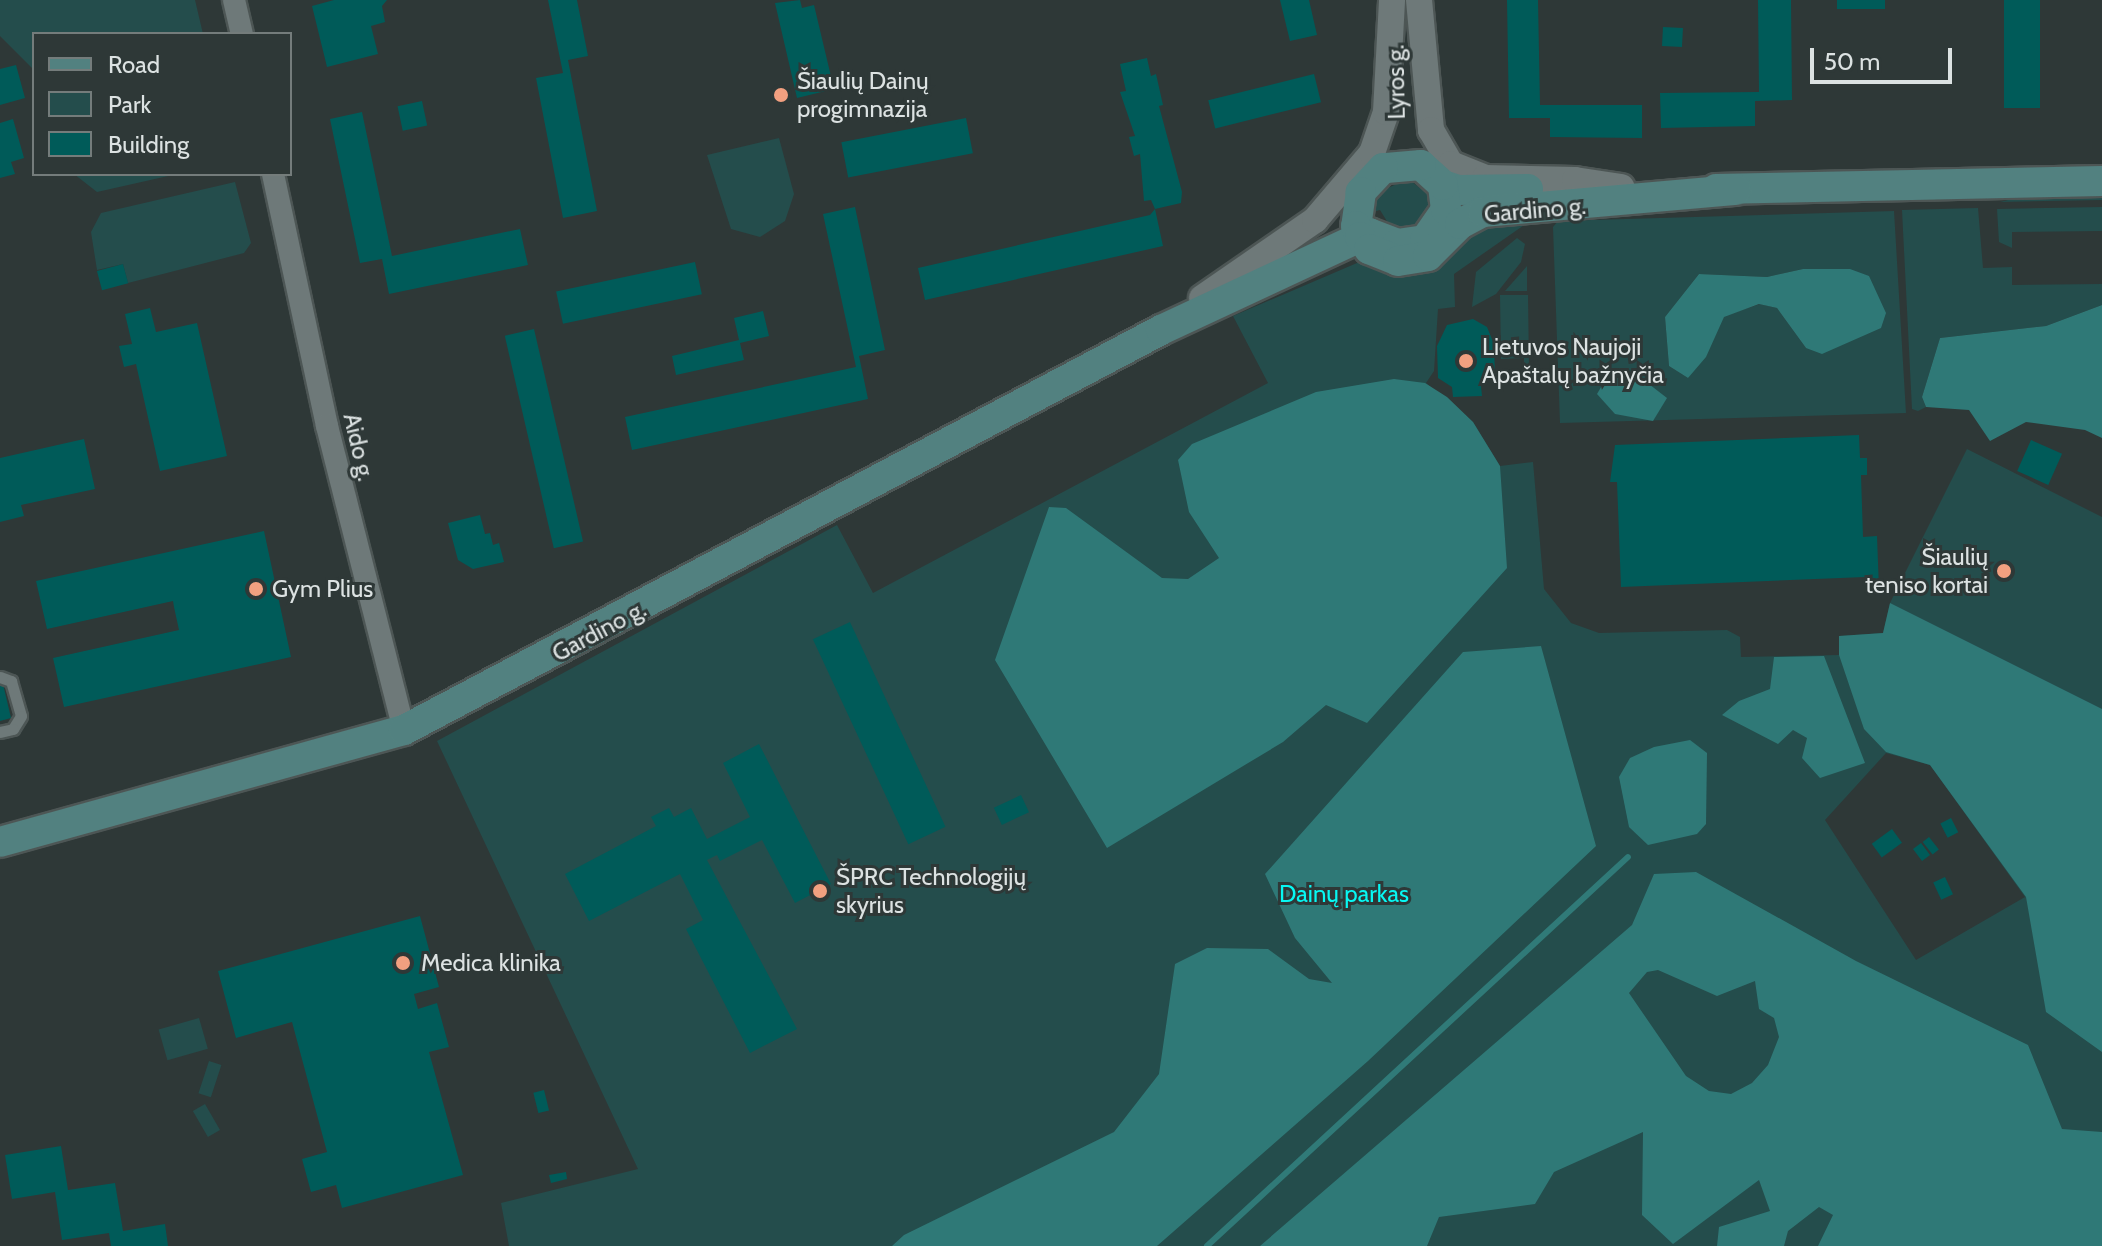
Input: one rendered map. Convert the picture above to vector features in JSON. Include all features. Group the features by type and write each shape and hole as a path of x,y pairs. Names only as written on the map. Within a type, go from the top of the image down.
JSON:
{"main road":[{"path":"1161,330 1202,320 1352,255 1367,245 1376,233 1407,244 1425,240 1442,221 1443,185 1407,164"},
{"name":"Gardino g.","path":"0,842 404,730 556,654 1161,330 1202,298 1330,232 1375,174 1407,164"},
{"name":"Gardino g.","path":"1443,185 1458,190 1621,187 1736,190 2102,181"},
{"name":"Gardino g.","path":"1367,245 1416,261 1439,249 1460,224 1483,212 1736,190"},
{"path":"1357,201 1367,245"}],"street":[{"path":"234,0 242,32"},
{"path":"1202,298 1315,220 1372,153 1386,112 1393,0"},
{"name":"Lyros g.","path":"1393,0 1407,164"},
{"path":"1417,0 1431,130 1451,164 1485,178 1621,187"},
{"name":"Lyros g.","path":"1407,164 1415,112 1417,0"},
{"name":"Aido g.","path":"273,176 327,426 404,730"}],"lane":[{"path":"0,677 11,681 21,716 13,729 0,732"}],"green space":[{"path":"0,0 195,0 203,32 32,32 32,68 0,36"},
{"path":"779,138 794,194 785,221 760,237 731,229 707,155"},
{"path":"77,176 168,176 97,192"},
{"path":"1408,179 1428,194 1429,211 1419,224 1403,229 1388,223 1380,210 1372,212 1381,191"},
{"path":"235,182 251,243 244,253 128,283 123,264 97,270 91,232 101,213"},
{"path":"2102,197 2102,200 2000,202 2008,200"},
{"path":"2102,207 2102,231 2012,232 2012,248 1999,242 1997,209"},
{"path":"1978,208 1983,268 2012,267 2012,285 2102,284 2102,305 2046,326 1940,338 1922,397 1926,407 1918,411 1912,409 1902,210"},
{"path":"1894,211 1906,413 1560,423 1553,227 1558,221","holes":["1803,269 1806,348 1777,308 1760,304 1724,316 1688,378 1669,366 1665,317 1699,274 1767,277"]},
{"name":"Dainų parkas","path":"1527,223 1454,274 1455,307 1438,309 1434,371 1426,383 1473,422 1500,466 1533,462 1544,589 1571,623 1599,633 1727,630 1740,637 1741,657 1839,655 1839,636 1883,633 1890,603 1967,449 2102,517 2102,1246 509,1246 501,1203 638,1169 437,741 837,525 873,593 1268,383 1233,316 1364,260 1471,228","holes":["1886,753 1930,765 2025,897 1916,960 1825,820"]},
{"path":"1517,238 1525,244 1521,262 1496,294 1472,307 1476,272"},
{"path":"1527,266 1527,291 1505,291"},
{"path":"1803,269 1850,269 1869,276 1886,313 1881,328 1822,354 1806,348 1777,308 1759,304 1724,317 1706,357 1688,378 1669,366 1665,317 1699,274 1767,277"},
{"path":"1500,295 1528,295 1529,367 1524,367 1524,358 1501,359"},
{"path":"2102,305 2102,438 2085,430 2026,422 1990,441 1969,410 1926,407 1922,397 1940,338 2046,326"},
{"path":"1632,371 1667,398 1653,421 1615,414 1597,394 1607,377"},
{"path":"1394,379 1425,383 1447,397 1473,422 1500,466 1507,568 1367,723 1326,705 1283,742 1107,848 995,660 1049,507 1066,508 1162,578 1188,579 1219,558 1189,512 1178,460 1192,444 1316,392"},
{"path":"1890,603 2102,709 2102,1052 2046,1012 2026,897 1930,765 1886,752 1864,729 1839,655 1839,636 1883,633"},
{"path":"1541,646 1596,846 1368,1061 1157,1246 892,1246 904,1235 1114,1132 1159,1074 1175,964 1207,948 1268,949 1309,979 1332,983 1295,938 1265,874 1463,652"},
{"path":"1824,656 1865,763 1820,778 1802,758 1807,738 1793,730 1778,744 1722,715 1739,701 1770,689 1774,657"},
{"path":"1690,740 1707,753 1706,824 1697,834 1648,845 1629,827 1619,777 1630,758 1654,747"},
{"path":"1696,872 1856,961 2028,1045 2062,1129 2102,1132 2102,1246 1818,1246 1833,1215 1819,1207 1788,1231 1784,1246 1717,1246 1719,1227 1770,1211 1759,1180 1673,1244 1642,1215 1643,1132 1554,1172 1535,1204 1439,1217 1427,1246 1260,1246 1632,925 1654,874","holes":["1658,970 1717,996 1755,981 1759,1009 1774,1018 1779,1037 1768,1065 1752,1083 1731,1094 1709,1091 1686,1076 1629,993 1647,972"]},
{"path":"199,1018 208,1049 167,1060 159,1030"},
{"path":"209,1061 221,1065 211,1097 198,1093"},
{"path":"205,1104 220,1130 208,1137 193,1111"}],"building":[{"path":"334,0 387,0 382,6 385,22 371,26 378,54 327,67 312,6"},
{"path":"548,0 577,0 588,56 568,60 597,211 563,218 536,78 563,73"},
{"path":"800,0 802,8 814,5 834,89 797,98 775,3"},
{"path":"1280,0 1309,0 1317,35 1290,41"},
{"path":"1507,0 1538,0 1540,105 1642,105 1642,138 1550,137 1550,118 1509,118"},
{"path":"1758,0 1791,0 1792,100 1755,101 1755,126 1661,128 1660,93 1759,92"},
{"path":"1837,0 1885,0 1885,9 1837,9"},
{"path":"2004,0 2040,0 2040,108 2004,108"},
{"path":"1663,27 1683,28 1682,47 1662,46"},
{"path":"1147,58 1151,76 1156,74 1163,105 1159,106 1182,192 1181,203 1155,209 1151,200 1144,201 1140,154 1134,156 1129,137 1135,136 1120,92 1126,91 1120,64"},
{"path":"16,65 25,98 0,105 0,69"},
{"path":"1314,74 1321,102 1215,129 1208,100"},
{"path":"422,101 427,125 403,131 398,106"},
{"path":"362,112 392,256 520,229 528,265 389,294 382,259 360,263 330,119"},
{"path":"966,118 973,153 848,178 841,142"},
{"path":"13,119 24,158 11,162 15,174 0,178 0,123"},
{"path":"855,207 885,350 859,356 868,399 632,450 625,417 856,367 823,214"},
{"path":"1155,209 1163,246 925,300 918,268 1150,215"},
{"path":"695,262 702,294 563,324 556,292"},
{"path":"123,264 128,283 102,290 97,271"},
{"path":"150,308 156,332 197,323 227,456 160,471 136,364 124,367 119,346 132,344 125,314"},
{"path":"763,311 769,336 740,343 744,360 676,375 672,356 739,340 734,318"},
{"name":"Lietuvos Naujoji Apaštalų bažnyčia","path":"1473,319 1487,327 1494,344 1495,376 1481,386 1482,396 1453,397 1452,387 1438,378 1437,346 1447,325"},
{"path":"534,329 583,541 554,548 505,336"},
{"path":"1859,435 1860,458 1867,458 1867,475 1861,475 1863,537 1877,536 1879,589 1865,589 1865,577 1621,587 1617,482 1610,482 1615,445"},
{"path":"84,439 95,489 21,505 24,516 0,522 0,458"},
{"path":"2031,440 2062,454 2048,485 2017,471"},
{"path":"480,515 485,534 490,533 493,545 499,543 504,562 473,569 458,560 448,523"},
{"path":"264,531 291,657 64,707 53,658 179,630 173,601 47,629 36,581"},
{"path":"850,622 946,827 908,844 813,639"},
{"path":"3,684 11,718 0,721 0,685"},
{"path":"759,744 831,884 795,903 762,840 720,861 717,855 707,860 797,1029 750,1053 686,929 703,920 680,874 589,921 565,874 656,826 651,817 669,808 674,817 691,808 707,839 750,817 723,763"},
{"path":"1021,795 1029,812 1002,825 994,808"},
{"path":"1951,818 1958,832 1948,838 1940,823"},
{"path":"1892,829 1902,843 1882,857 1872,844"},
{"path":"1929,837 1939,850 1933,855 1923,842"},
{"path":"1921,843 1930,855 1922,861 1913,849"},
{"path":"1945,877 1953,894 1941,900 1933,882"},
{"path":"420,916 439,987 414,994 418,1009 437,1003 449,1047 429,1052 463,1175 342,1208 336,1185 311,1192 302,1159 327,1152 292,1022 236,1038 218,971"},
{"path":"544,1090 549,1110 538,1113 533,1093"},
{"path":"61,1146 68,1190 115,1183 123,1231 165,1224 168,1246 111,1246 109,1233 62,1240 55,1192 12,1199 5,1155"},
{"path":"566,1172 567,1179 551,1183 549,1175"}],"waterway":[{"path":"1207,1246 1628,857"}],"place":[{"name":"Šiaulių Dainų progimnazija","path":"781,95"},
{"name":"Lietuvos Naujoji Apaštalų bažnyčia","path":"1466,361"},
{"name":"Šiaulių teniso kortai","path":"2004,571"},
{"name":"Gym Plius","path":"256,589"},
{"name":"ŠPRC Technologijų skyrius","path":"820,891"},
{"name":"Medica klinika","path":"403,963"}]}
